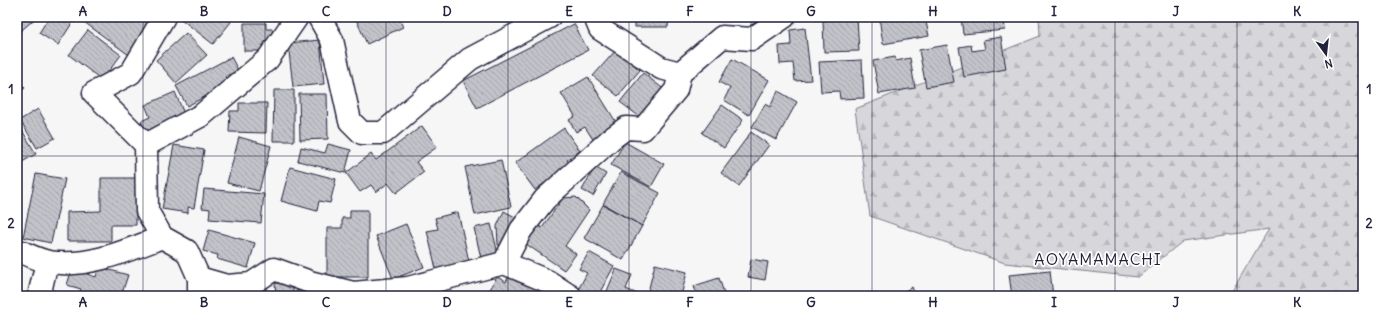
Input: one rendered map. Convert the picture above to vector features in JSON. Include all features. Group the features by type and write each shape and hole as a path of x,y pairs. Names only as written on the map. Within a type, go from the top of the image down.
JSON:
{"street":[{"path":"164,17 131,73 94,94 146,145 147,211 162,238 188,251 199,287 252,284 274,269 313,283 353,293 407,292 504,263 547,281 570,296"},
{"path":"146,145 202,115 268,59 297,17"},
{"path":"319,17 332,40 350,121 362,133 383,133 470,59 549,17"},
{"path":"595,17 600,29 662,68 680,73"},
{"path":"504,263 521,230 545,199 611,139 626,128 643,129 676,90 680,73 722,37 752,39 784,17"},
{"path":"17,250 47,262 72,264 105,258 162,238"},
{"path":"39,296 47,262"}],"green space":[{"path":"1039,17 1363,17 1363,296 1229,296 1269,229 1183,241 1138,277 1005,263 870,216 855,109 1040,36"}],"building":[{"path":"17,17 37,17 17,34"},
{"path":"49,17 76,17 58,45 39,33"},
{"path":"88,17 116,17 121,21 124,17 140,17 151,25 129,55 84,22"},
{"path":"183,17 225,17 231,22 213,44 181,19"},
{"path":"355,17 398,17 403,27 367,44"},
{"path":"635,17 669,17 668,27 635,27"},
{"path":"879,17 925,17 929,36 883,44"},
{"path":"961,17 1004,17 1005,30 963,34"},
{"path":"857,18 859,51 824,52 823,20"},
{"path":"244,23 266,23 266,29 273,29 273,40 268,51 244,51"},
{"path":"574,24 588,50 477,108 463,81"},
{"path":"805,28 811,80 795,81 793,63 780,64 779,46 791,45 790,30"},
{"path":"88,30 121,55 102,80 69,55"},
{"path":"186,33 207,55 176,83 156,60"},
{"path":"1001,37 1006,69 964,77 959,47 971,45 972,51 985,49 983,40"},
{"path":"320,40 324,84 293,87 288,43"},
{"path":"947,45 954,82 926,87 919,50"},
{"path":"616,50 640,70 618,96 593,76"},
{"path":"231,57 238,70 225,77 229,84 187,106 176,86"},
{"path":"895,57 896,61 910,58 915,88 879,94 873,61"},
{"path":"732,59 769,80 749,115 724,100 730,88 719,82"},
{"path":"862,60 864,98 840,99 839,91 821,92 819,62"},
{"path":"643,73 666,91 644,120 620,102"},
{"path":"588,77 616,122 611,125 613,129 594,141 585,127 576,132 569,120 575,116 561,93"},
{"path":"17,79 25,88 17,94"},
{"path":"274,90 294,90 294,141 273,141"},
{"path":"778,91 797,102 776,140 752,127 765,104 770,107"},
{"path":"175,92 185,116 146,133 141,121 150,117 145,105"},
{"path":"299,94 327,94 328,139 300,140"},
{"path":"239,103 267,103 266,133 229,132 230,111 239,111"},
{"path":"722,105 743,120 724,148 702,133"},
{"path":"38,109 55,138 37,148 20,120"},
{"path":"19,125 36,154 17,165 17,126"},
{"path":"422,126 437,147 416,162 424,172 396,193 388,183 376,192 371,185 360,192 346,173 371,154 376,160"},
{"path":"564,128 580,151 567,160 570,165 535,190 515,163"},
{"path":"751,132 769,145 739,186 721,173"},
{"path":"239,137 271,146 259,191 227,183"},
{"path":"625,142 664,164 651,187 611,165"},
{"path":"328,144 351,150 345,173 298,161 301,147 325,153"},
{"path":"174,145 204,150 194,208 188,207 188,213 162,209"},
{"path":"501,160 511,207 475,215 465,167"},
{"path":"290,167 336,179 330,203 319,201 317,211 281,201"},
{"path":"595,167 606,174 593,196 582,190"},
{"path":"621,172 660,193 642,226 603,204"},
{"path":"36,174 65,179 51,243 23,237"},
{"path":"101,178 136,178 136,225 111,225 111,241 67,241 67,212 101,211"},
{"path":"204,189 264,194 261,223 209,219 210,209 202,208"},
{"path":"576,197 589,210 565,246 576,254 564,270 523,242 536,224 542,228 563,198"},
{"path":"603,205 642,226 623,260 584,238"},
{"path":"350,210 368,210 368,277 327,277 327,228 342,228 342,218 350,218"},
{"path":"504,211 519,219 504,246 498,245 497,226"},
{"path":"458,212 470,266 437,273 427,231 438,229 435,218"},
{"path":"406,224 424,267 393,279 376,236"},
{"path":"491,224 498,254 481,258 474,228"},
{"path":"209,230 255,243 248,268 217,259 218,255 203,251"},
{"path":"589,252 614,266 598,296 589,296 578,290 587,273 579,269"},
{"path":"751,259 768,262 765,280 748,277"},
{"path":"655,264 687,272 681,296 647,296"},
{"path":"99,267 128,275 121,296 79,296 81,289 67,285 72,269 96,277"},
{"path":"616,269 632,275 626,289 642,296 605,296"},
{"path":"1050,271 1053,296 1012,296 1009,275"},
{"path":"510,273 547,293 545,296 493,296 488,293 497,277 506,282"},
{"path":"719,278 725,296 697,296 694,286"},
{"path":"275,283 293,283 293,296 276,296"},
{"path":"912,287 916,296 898,295"},
{"path":"319,289 319,296 296,296 296,291"},
{"path":"244,291 269,291 269,296 245,296"},
{"path":"423,292 444,296 422,296"},
{"path":"971,292 973,296 961,296"},
{"path":"833,293 833,296 806,296"}],"district":[{"name":"AOYAMAMACHI","path":"1098,259"}]}
